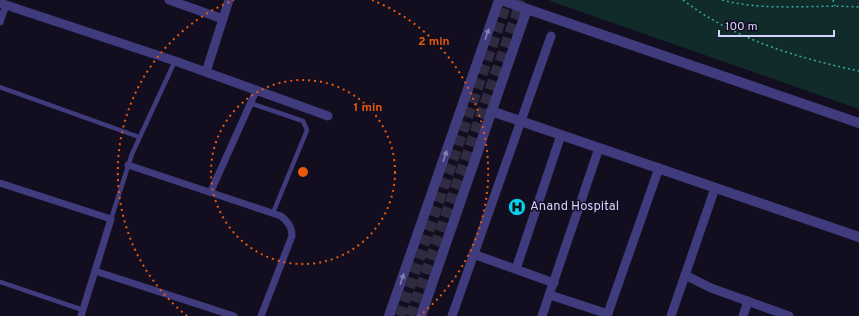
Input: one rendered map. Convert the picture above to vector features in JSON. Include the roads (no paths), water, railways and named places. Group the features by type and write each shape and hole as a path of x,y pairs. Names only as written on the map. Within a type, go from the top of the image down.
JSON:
{"street":[{"path":"169,0 223,18"},
{"path":"206,72 229,0"},
{"path":"389,316 500,0 859,124"},
{"path":"0,22 5,2 175,60 256,91 328,116"},
{"path":"421,316 527,9"},
{"path":"452,316 520,120 551,36"},
{"path":"211,192 256,91"},
{"path":"491,111 859,237"},
{"path":"516,269 561,135"},
{"path":"542,316 599,148"},
{"path":"128,165 273,213 281,216 288,222 292,229 292,236 261,316"},
{"path":"550,295 608,315 659,168"},
{"path":"0,182 111,220 82,313"},
{"path":"671,316 715,188"},
{"path":"473,254 554,283"},
{"path":"95,272 234,316"},
{"path":"685,275 711,288 789,316"},
{"path":"743,316 748,301"}],"lane":[{"path":"111,220 128,165 139,137 175,60"},
{"path":"0,87 139,137"},
{"path":"250,103 303,121 307,130 273,213"},
{"path":"0,282 82,313"}],"tunnel":[{"path":"400,316 508,0"},
{"path":"410,316 521,0"}],"place":[{"name":"Anand Hospital","path":"517,207"}]}
